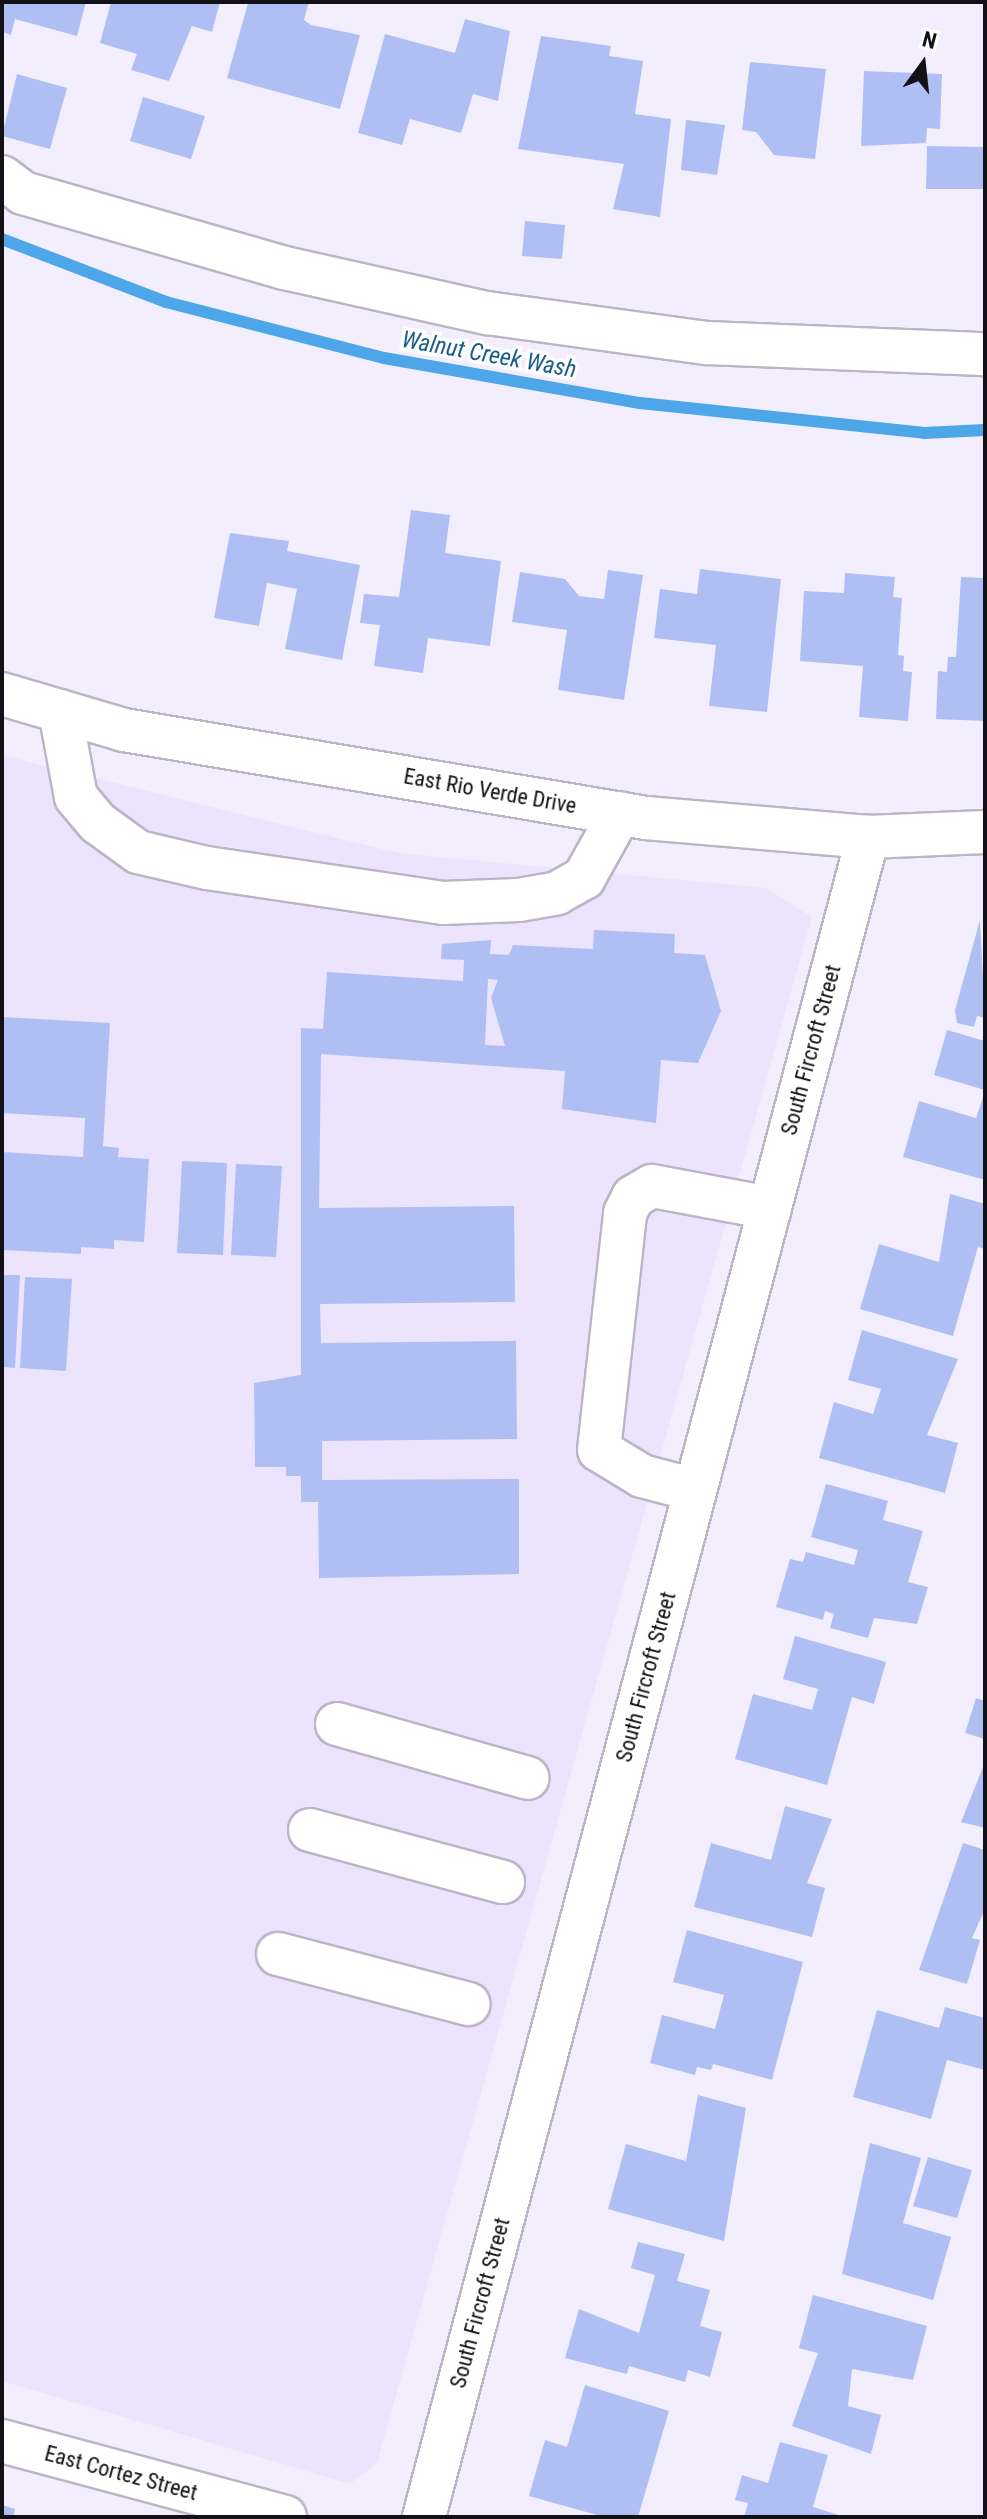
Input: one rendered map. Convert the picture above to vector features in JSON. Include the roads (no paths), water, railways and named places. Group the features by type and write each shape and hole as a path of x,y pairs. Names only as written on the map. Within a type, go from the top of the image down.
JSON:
{"street":[{"path":"2,177 23,193 285,268 487,313 707,343 985,354"},
{"name":"East Rio Verde Drive","path":"2,694 124,730 620,813 868,837 985,832"},
{"path":"60,711 76,797 98,823 138,852 207,868 443,903 519,900 557,893 584,878 620,813"},
{"name":"South Fircroft Street","path":"424,2517 868,837"},
{"path":"695,1490 642,1476 599,1450 625,1213 633,1197 652,1186 770,1208"},
{"path":"337,1724 528,1778"},
{"path":"310,1830 503,1882"},
{"path":"278,1954 469,2004"},
{"name":"East Cortez Street","path":"2,2441 285,2517"}],"waterway":[{"name":"Walnut Creek Wash","path":"2,239 166,302 384,358 640,403 924,433 985,430"}]}
